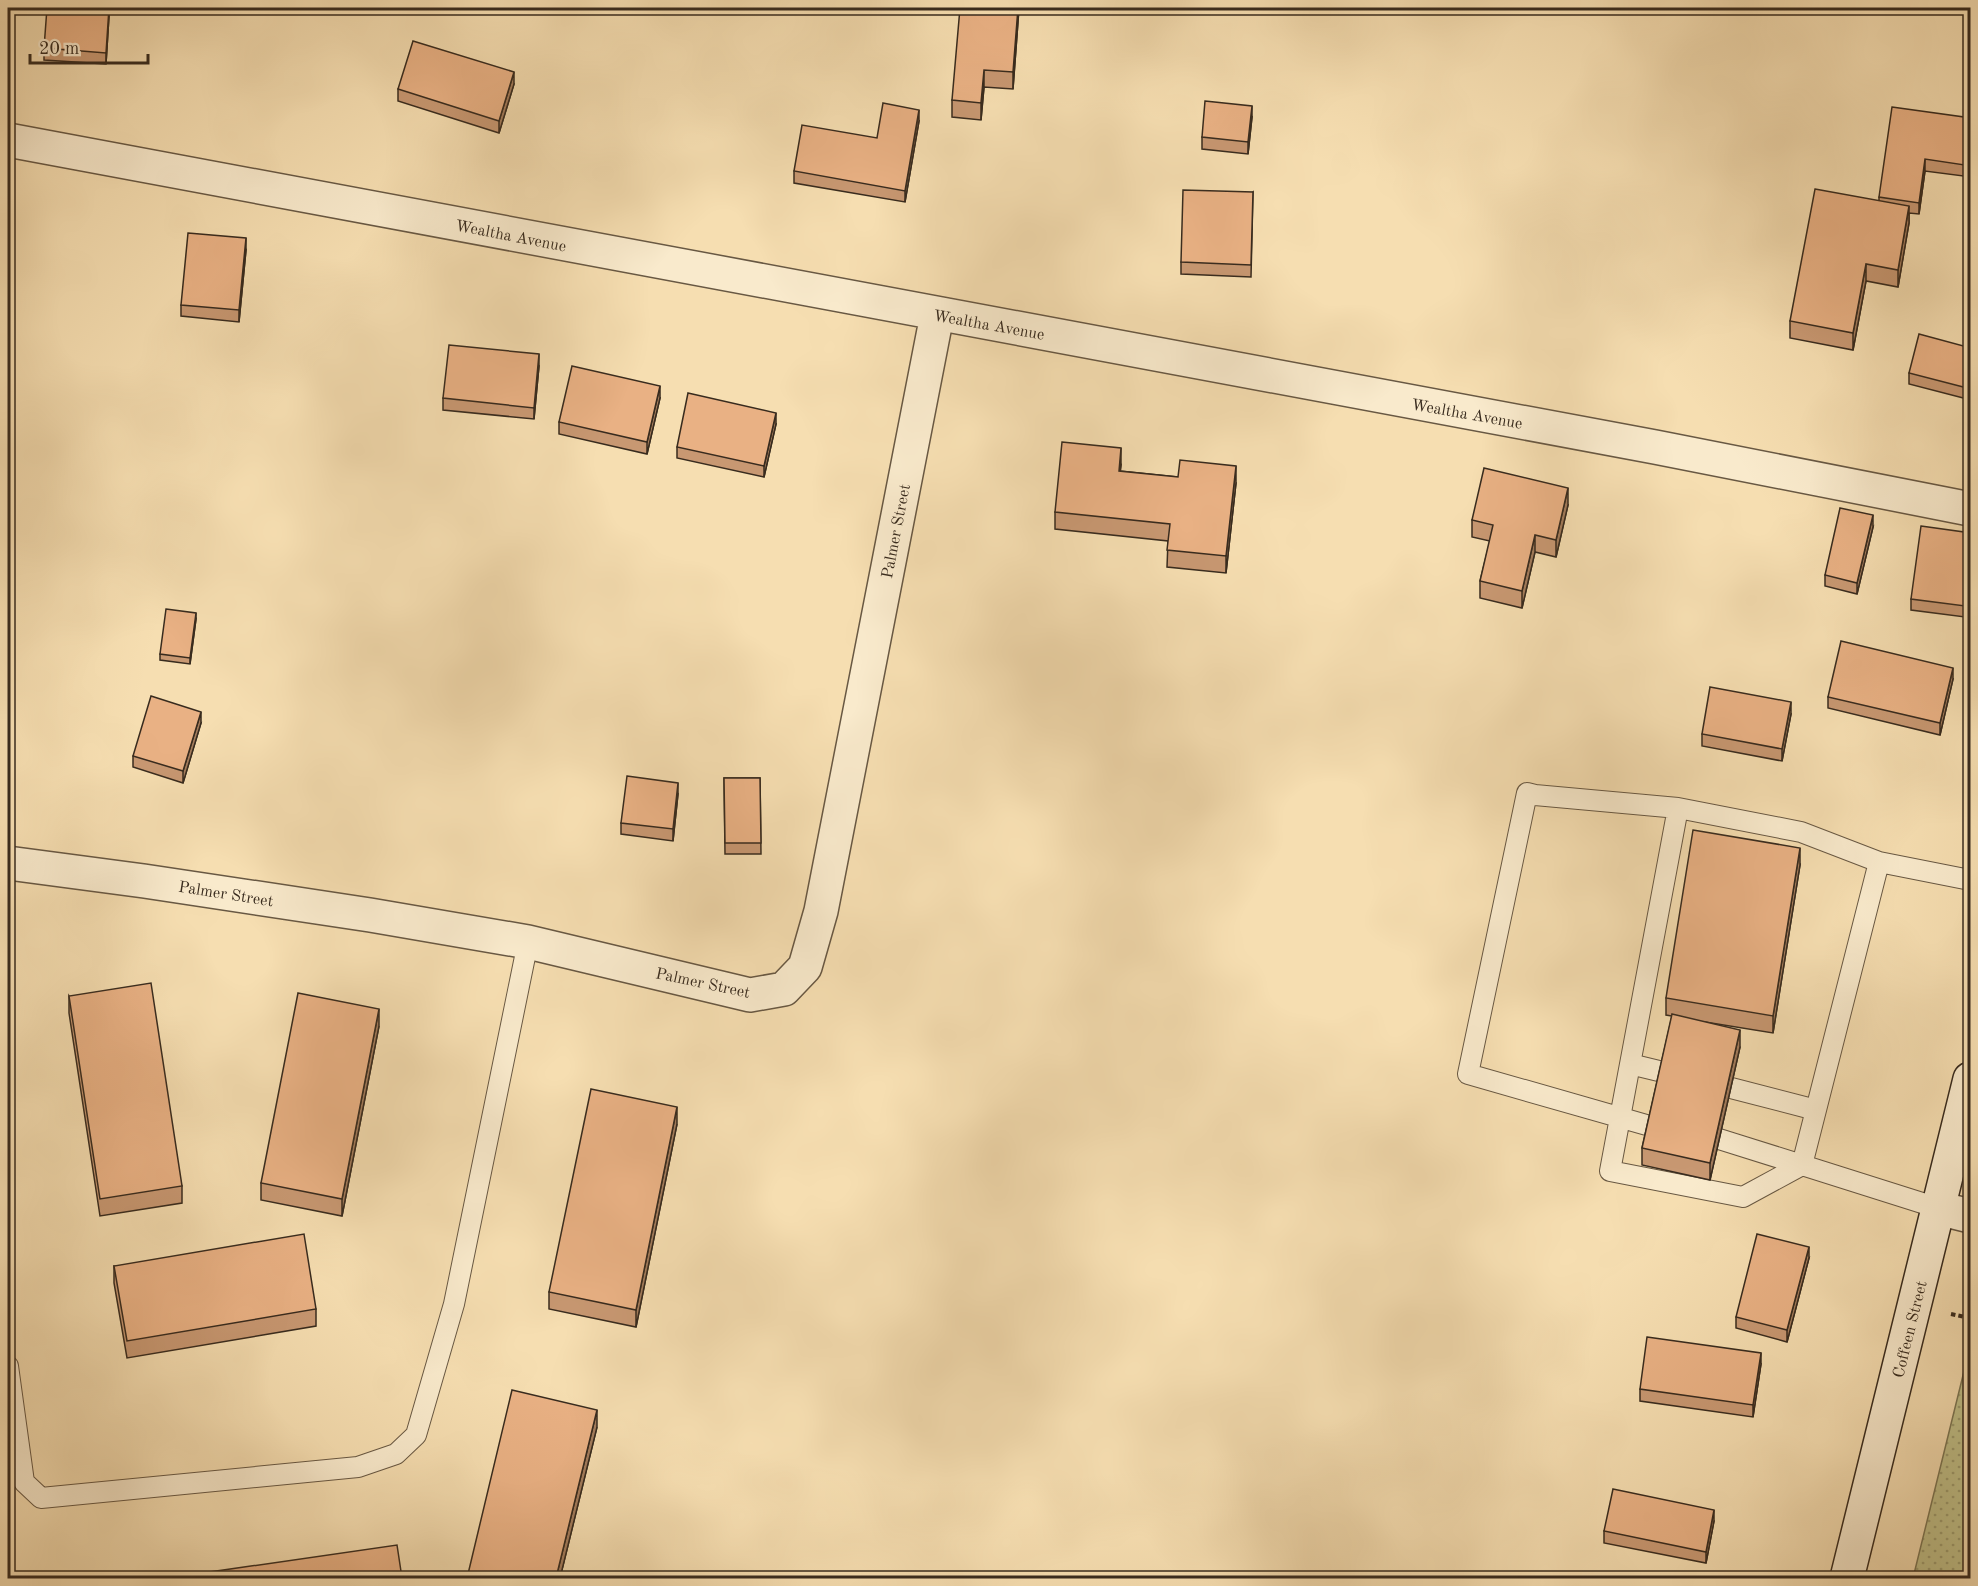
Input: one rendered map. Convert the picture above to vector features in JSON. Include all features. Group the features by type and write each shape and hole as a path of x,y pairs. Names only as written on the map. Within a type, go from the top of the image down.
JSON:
{"street":[{"name":"Wealtha Avenue","path":"8,140 937,315 1655,447 1971,509"},
{"name":"Palmer Street","path":"8,863 313,906 528,942 750,995 784,989 805,967 823,899 937,315"},
{"name":"Coffeen Street","path":"1847,1578 1971,1079"},
{"path":"1938,1208 1971,1216"}],"lane":[{"path":"1650,1126 1468,1074 1527,793 1678,808 1801,832 1879,862 1971,880"},
{"path":"1678,808 1610,1171 1743,1197 1802,1165 1879,862"},
{"path":"8,1366 24,1482 41,1498 358,1467 396,1454 416,1435 454,1304 528,942"},
{"path":"1630,1064 1663,1072"},
{"path":"1731,1088 1816,1110"},
{"path":"1719,1139 1938,1208"}],"green space":[{"path":"1970,1347 1970,1578 1913,1578"}],"building":[{"path":"47,8 109,8 106,53 44,48"},
{"path":"960,8 1018,8 1013,72 984,70 981,103 952,100"},
{"path":"413,41 514,72 499,121 398,89"},
{"path":"1205,101 1252,106 1248,142 1202,137"},
{"path":"883,103 919,110 905,191 794,171 802,125 877,138"},
{"path":"1892,107 1971,118 1971,166 1925,159 1919,203 1879,197"},
{"path":"1815,189 1909,206 1898,270 1866,264 1853,333 1790,321"},
{"path":"1183,190 1253,192 1251,265 1181,262"},
{"path":"188,233 246,238 239,310 181,305"},
{"path":"1919,334 1971,348 1971,389 1909,373"},
{"path":"449,345 539,354 534,408 443,398"},
{"path":"572,366 660,386 647,442 559,422"},
{"path":"688,393 776,413 764,466 677,447"},
{"path":"1062,442 1121,448 1119,471 1178,477 1180,460 1236,466 1226,556 1167,550 1170,524 1055,512"},
{"path":"1484,468 1568,488 1556,540 1535,535 1522,591 1480,581 1493,525 1472,520"},
{"path":"1840,508 1873,515 1857,583 1825,575"},
{"path":"1921,526 1971,533 1971,563 1965,606 1911,599"},
{"path":"166,609 196,613 190,658 160,654"},
{"path":"1841,641 1953,668 1940,723 1828,697"},
{"path":"1710,687 1791,702 1782,749 1702,734"},
{"path":"151,696 201,712 183,771 133,756"},
{"path":"627,776 678,783 673,829 621,823"},
{"path":"724,778 760,778 761,843 725,843"},
{"path":"1693,830 1800,848 1773,1016 1666,998"},
{"path":"151,983 182,1186 100,1199 69,996"},
{"path":"298,993 379,1009 342,1199 261,1183"},
{"path":"1672,1014 1740,1030 1710,1163 1642,1148"},
{"path":"591,1089 677,1107 636,1310 549,1292"},
{"path":"304,1234 316,1309 127,1341 114,1266"},
{"path":"1757,1234 1809,1247 1787,1330 1736,1317"},
{"path":"1647,1337 1761,1353 1753,1405 1640,1389"},
{"path":"512,1390 597,1410 556,1578 485,1578 468,1574"},
{"path":"1613,1489 1714,1510 1706,1552 1604,1531"},
{"path":"397,1545 402,1578 211,1578 210,1572"}]}
